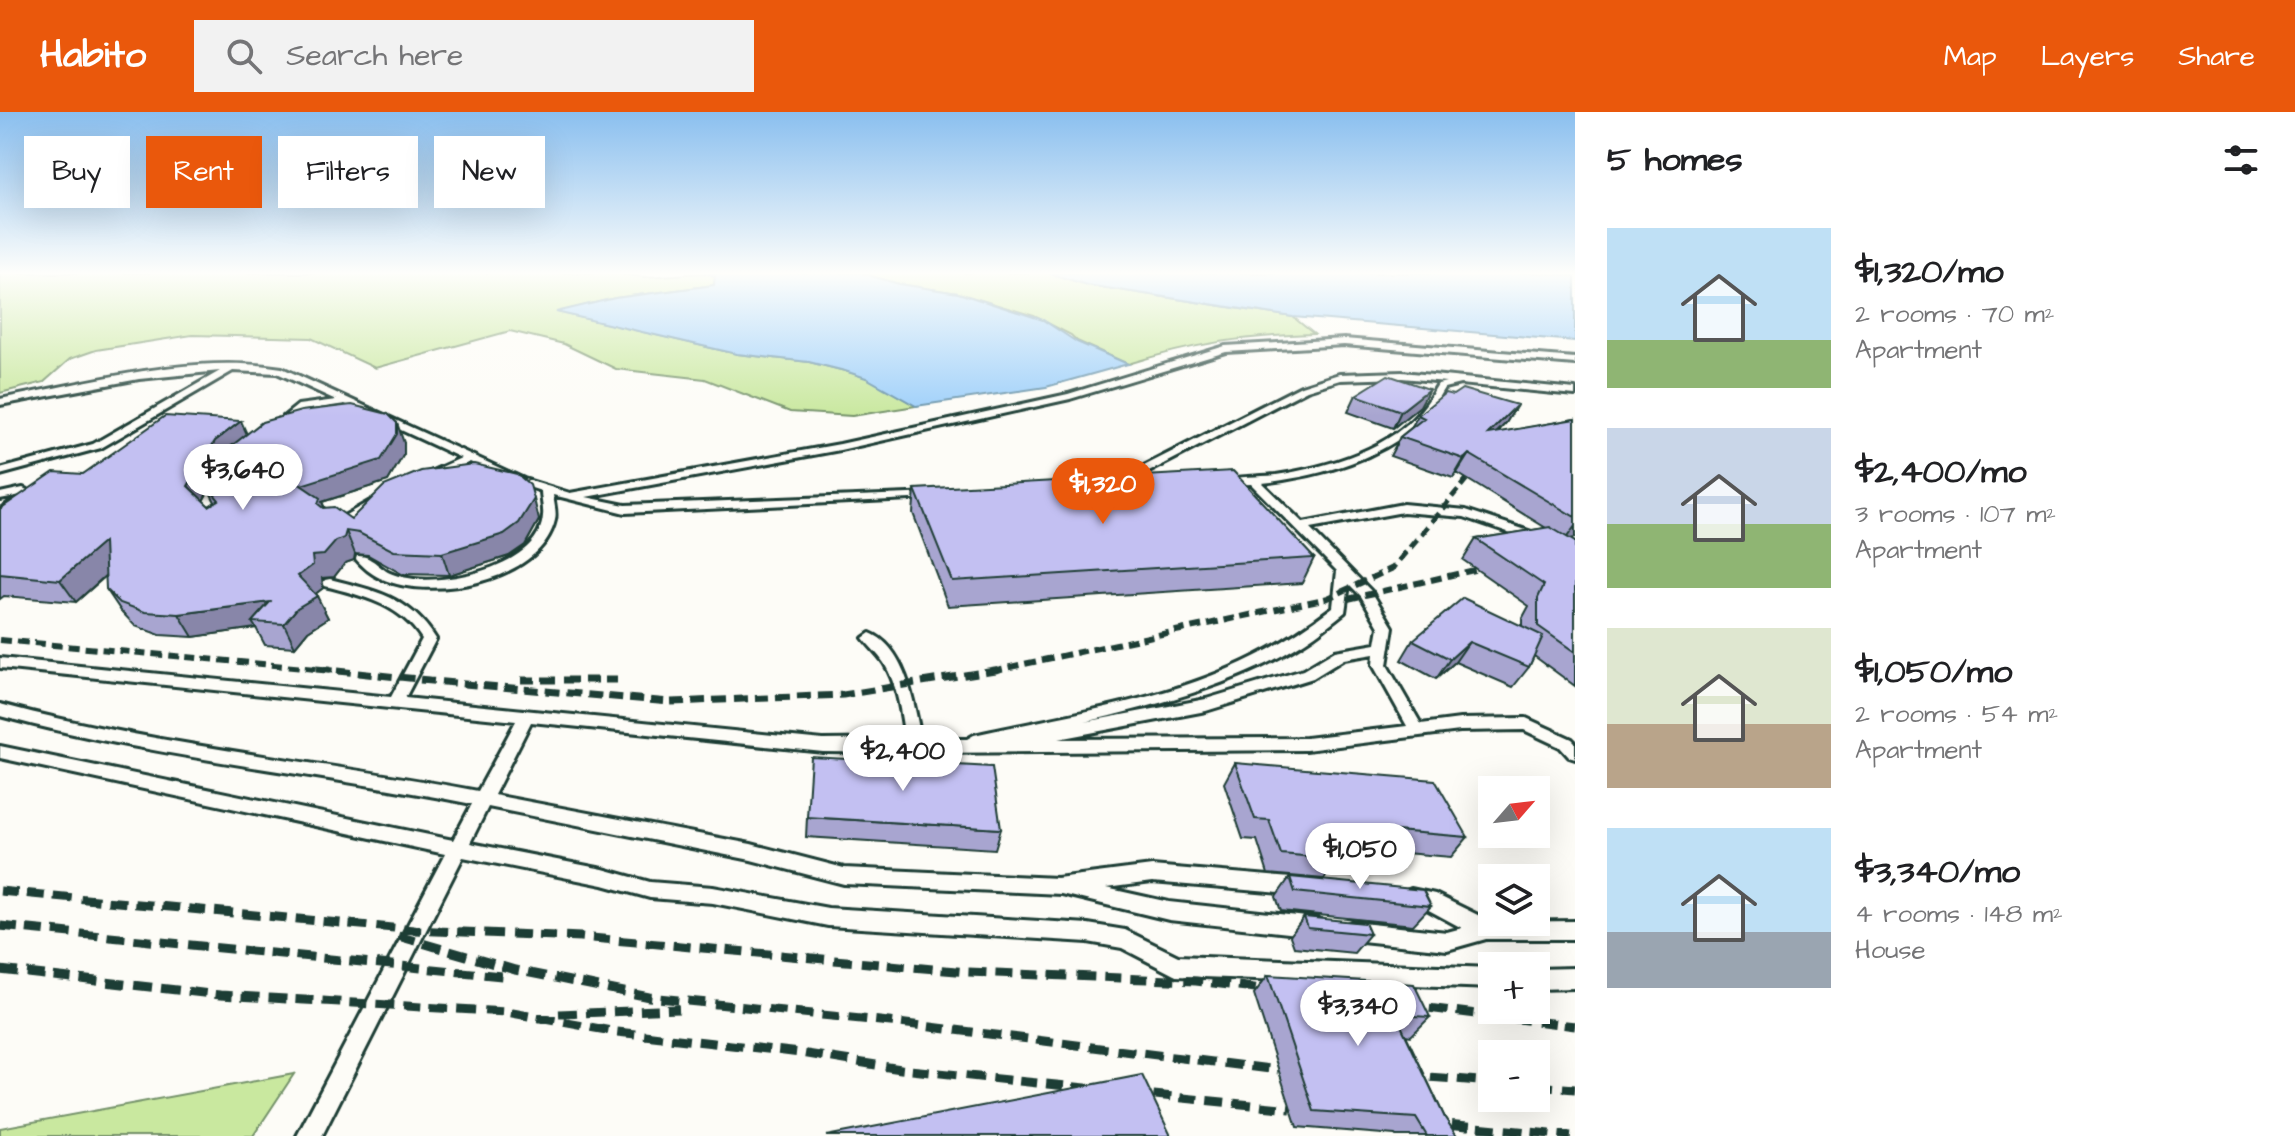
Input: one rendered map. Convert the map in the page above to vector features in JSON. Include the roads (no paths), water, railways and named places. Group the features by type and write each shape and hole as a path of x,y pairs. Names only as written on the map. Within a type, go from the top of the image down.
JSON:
{"lane":[{"path":"569,497 840,447 1070,396 1225,349 1344,342 1575,361"},
{"path":"0,402 173,372 235,366 279,370 546,489 625,509 944,494"},
{"path":"0,472 97,446 235,366"},
{"path":"1402,375 1426,378 1441,386 1472,380"},
{"path":"1157,481 1085,483 1139,473 1304,388 1339,377 1402,375 1575,392"},
{"path":"1215,481 1253,480 1341,463 1363,454 1397,434 1429,407 1441,386"},
{"path":"267,436 302,407 348,402"},
{"path":"422,479 472,457"},
{"path":"1253,480 1366,594 1386,627 1380,665 1417,730"},
{"path":"362,559 383,577 423,585 499,571 519,560 547,535 553,505 546,489"},
{"path":"0,496 23,491 30,494 0,514"},
{"path":"336,524 386,496"},
{"path":"1302,527 1403,508 1466,514 1556,545"},
{"path":"951,747 1189,687 1295,645 1340,609 1344,570"},
{"path":"330,583 393,601 421,622 429,639 395,703"},
{"path":"870,638 882,648 905,688 914,747"},
{"path":"980,747 1206,705 1308,674 1340,655 1383,648"},
{"path":"0,663 823,746 1306,744 1417,730 1526,724 1566,743 1575,753"},
{"path":"0,710 52,724 482,800 751,852 844,876 1057,886 1152,874 1323,889"},
{"path":"309,1136 526,716"},
{"path":"0,752 650,890 713,895 828,917 1088,933 1125,939 1176,966 1478,977"},
{"path":"1057,886 1169,911 1447,941 1478,932"},
{"path":"1398,897 1428,900 1478,926"},
{"path":"1550,930 1575,930"},
{"path":"1550,979 1575,978"}],"water":[{"path":"594,321 1044,321 1077,342 1128,364 1046,387 916,406 866,378 845,371 809,362 737,354"},
{"path":"1337,321 1575,321 1575,341"}],"railway":[{"path":"1443,508 1471,474 1486,468"},
{"path":"992,671 1328,598 1393,568 1445,506"},
{"path":"1348,599 1496,565"},
{"path":"0,640 338,671"},
{"path":"316,669 429,680"},
{"path":"420,680 671,702 843,695 1001,669"},
{"path":"521,680 617,680"},
{"path":"0,891 414,930 581,937 967,972 1196,981 1280,991"},
{"path":"0,926 502,976"},
{"path":"398,936 515,970 649,997 899,1023 1278,1070"},
{"path":"0,970 220,995 507,1012 617,1032 801,1053 901,1069 1291,1109"},
{"path":"1403,1005 1575,1026"},
{"path":"559,1014 679,1009"},
{"path":"1404,1075 1478,1081"},
{"path":"1550,1087 1575,1089"},
{"path":"1425,1122 1571,1136"}]}
